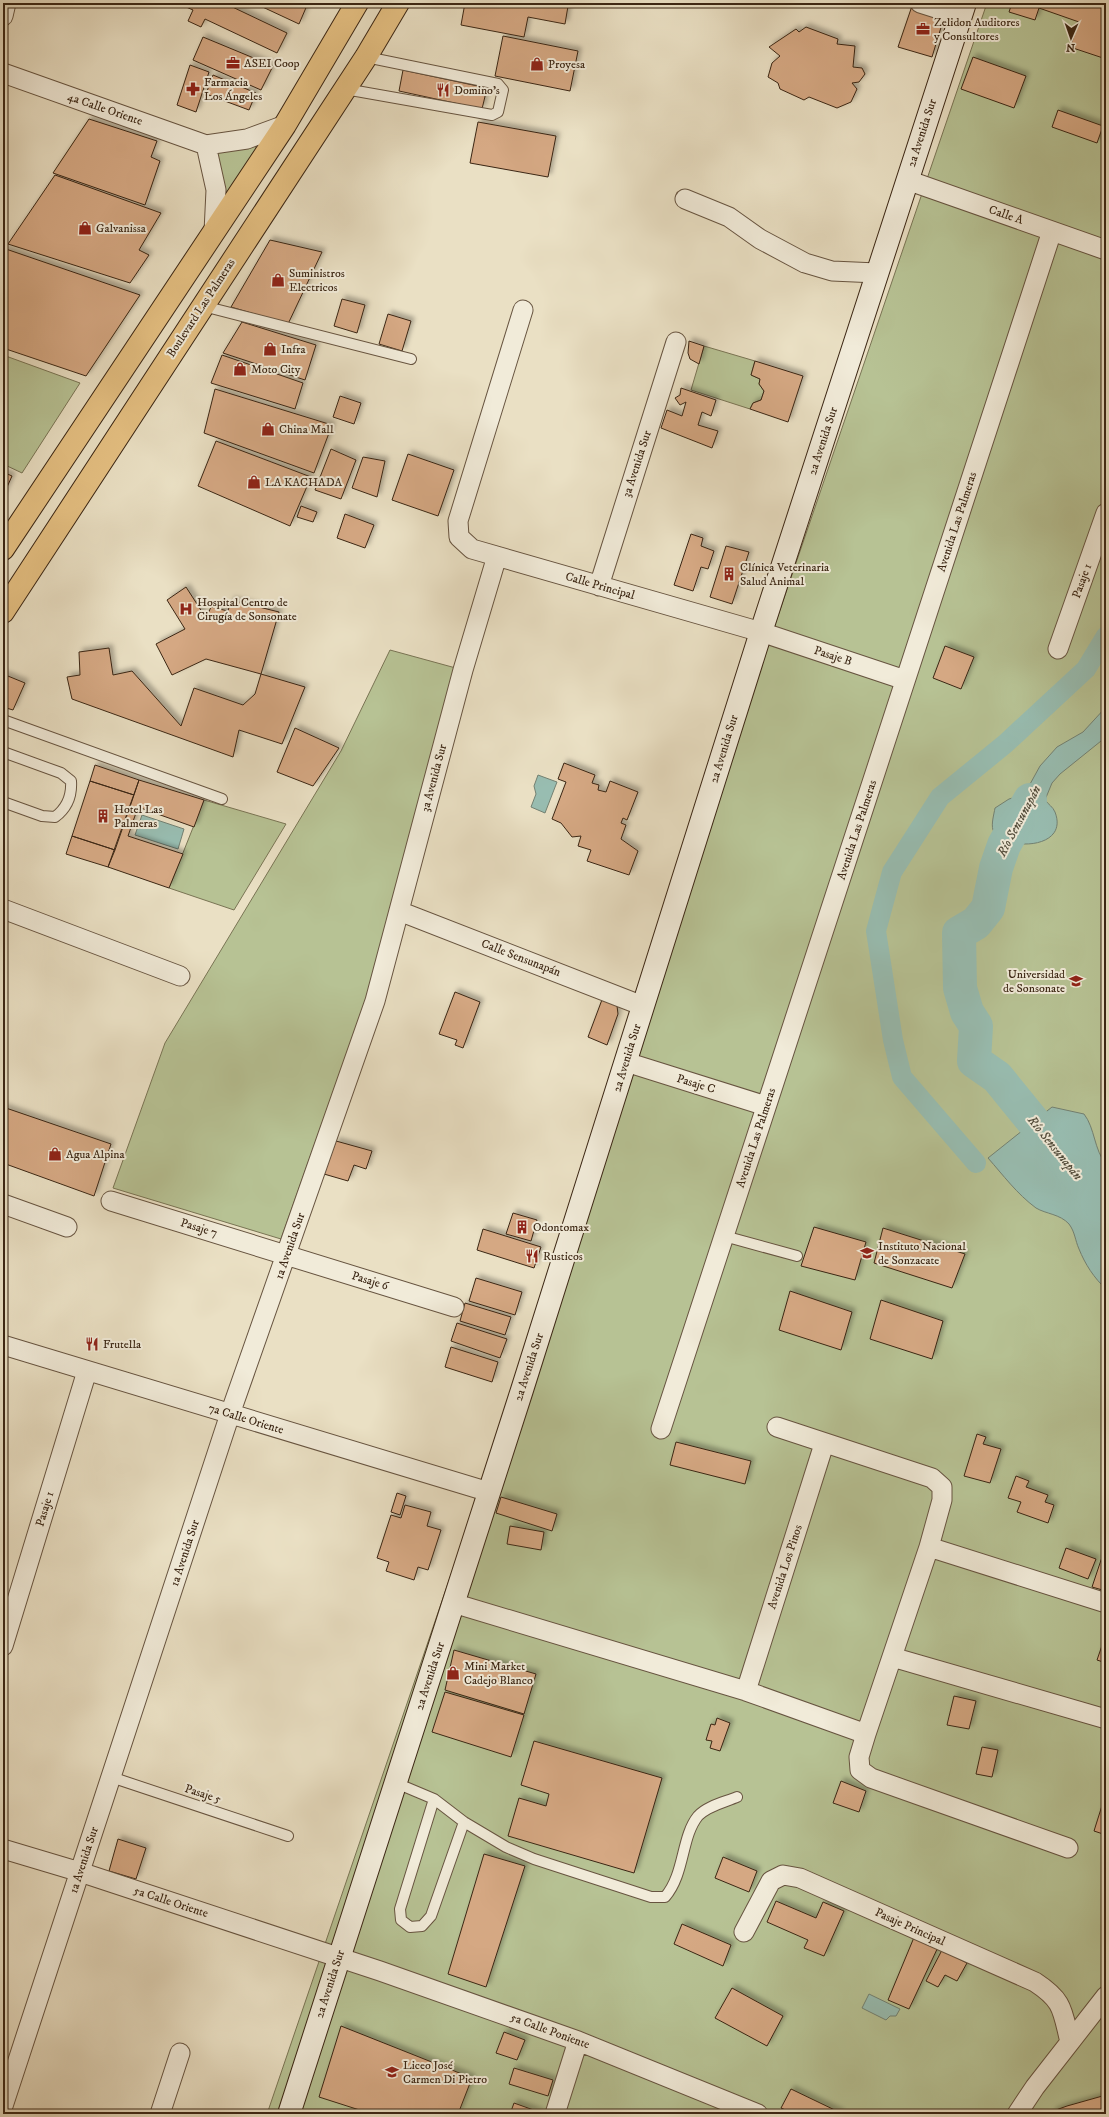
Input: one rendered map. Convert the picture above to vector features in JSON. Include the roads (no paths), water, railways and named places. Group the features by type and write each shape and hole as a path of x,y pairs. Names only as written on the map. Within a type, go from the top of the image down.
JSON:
{"main road":[{"path":"3,549 285,125 357,3"},
{"name":"Boulevard Las Palmeras","path":"3,612 366,57 398,3"}],"street":[{"path":"3,16 6,3"},
{"path":"920,3 963,9"},
{"name":"2a Avenida Sur","path":"289,2114 626,1062 761,632 963,9"},
{"name":"4a Calle Oriente","path":"3,73 206,144"},
{"path":"214,232 216,190 206,144 247,139 285,125"},
{"name":"Calle A","path":"907,180 1106,250"},
{"path":"685,199 729,217 760,239 805,263 832,271 877,273"},
{"name":"Avenida Las Palmeras","path":"661,1429 1052,231"},
{"name":"Calle Principal","path":"523,310 458,520 459,537 472,549 761,632"},
{"name":"3a Avenida Sur","path":"599,586 676,342"},
{"name":"Pasaje 1","path":"1058,649 1106,513"},
{"name":"3a Avenida Sur","path":"375,1001 463,670 497,556"},
{"name":"Pasaje B","path":"761,632 905,680"},
{"path":"3,909 180,976"},
{"name":"Calle Sensunapán","path":"399,911 643,1006"},
{"name":"1a Avenida Sur","path":"3,2106 230,1414 375,1001"},
{"name":"Pasaje C","path":"626,1062 766,1106"},
{"name":"Pasaje 7","path":"111,1201 287,1255"},
{"path":"3,1204 67,1227"},
{"name":"Pasaje 6","path":"287,1255 454,1307"},
{"name":"7a Calle Oriente","path":"3,1346 489,1492"},
{"name":"Pasaje 1","path":"3,1646 87,1371"},
{"path":"777,1428 932,1478 942,1487 942,1500 929,1547 859,1757 860,1770 871,1778 1068,1848"},
{"name":"Avenida Los Pinos","path":"746,1691 824,1444"},
{"path":"929,1547 1106,1603"},
{"path":"453,1603 746,1691 866,1734"},
{"path":"892,1657 1106,1719"},
{"name":"5a Calle Oriente","path":"3,1849 80,1872 338,1958"},
{"name":"Pasaje Principal","path":"744,1932 771,1881 783,1875 800,1878 1035,1982 1052,1993 1062,2009 1070,2042"},
{"name":"5a Calle Poniente","path":"338,1958 578,2040 758,2114"},
{"path":"1017,2114 1035,2087 1106,1996"},
{"path":"555,2114 578,2040"},
{"path":"160,2114 180,2053"}],"lane":[{"path":"345,89 492,115 498,112 503,90 498,84 366,57"},
{"path":"203,306 411,359"},
{"path":"3,720 222,799"},
{"path":"3,752 61,773 71,781 72,791 64,811 55,817 42,816 3,802"},
{"path":"724,1236 797,1256"},
{"name":"Pasaje 5","path":"111,1777 288,1836"},
{"path":"396,1783 434,1799 464,1822 506,1847 534,1859 651,1897 665,1897 673,1888 692,1826 699,1815 710,1808 737,1797"},
{"path":"434,1799 400,1908 401,1920 410,1927 422,1926 430,1916 464,1822"}],"water":[{"path":"1106,707 1106,737 1060,774 1052,783 1045,800 1055,812 1057,825 1053,834 1044,840 1033,844 1009,842 999,837 992,828 995,808 1009,799 1024,795 1040,766 1057,747 1083,732"},
{"path":"538,775 557,782 545,813 531,807 536,794 534,786"},
{"path":"142,815 184,829 178,849 135,835"},
{"path":"1052,1107 1084,1114 1088,1120 1099,1152 1106,1164 1106,1289 1094,1275 1081,1255 1073,1230 1069,1224 1061,1218 1040,1210 1029,1203 1010,1184 988,1158"},
{"path":"869,1994 900,2009 896,2016 890,2016 886,2020 862,2008"}],"waterway":[{"path":"976,1163 902,1077 893,1040 876,931 892,872 940,797 1005,744 1086,669 1106,636"},
{"name":"Río Sensunapán","path":"1030,800 1004,845 996,868 988,908 976,923 959,933 960,988 967,1012 976,1026 974,1061 997,1077 1103,1207 1106,1216"}],"place":[{"name":"Zelidon Auditores y Consultores","path":"923,29"},
{"name":"ASEI Coop","path":"233,63"},
{"name":"Proyesa","path":"537,64"},
{"name":"Farmacia Los Ángeles","path":"193,89"},
{"name":"Domino's","path":"443,90"},
{"name":"Galvanissa","path":"85,228"},
{"name":"Suministros Electricos","path":"278,280"},
{"name":"Infra","path":"270,349"},
{"name":"Moto City","path":"240,369"},
{"name":"China Mall","path":"268,429"},
{"name":"LA KACHADA","path":"254,482"},
{"name":"Clínica Veterinaria Salud Animal","path":"729,574"},
{"name":"Hospital Centro de Cirugía de Sonsonate","path":"186,609"},
{"name":"Hotel Las Palmeras","path":"103,816"},
{"name":"Universidad de Sonsonate","path":"1076,981"},
{"name":"Agua Alpina","path":"55,1154"},
{"name":"Odontomax","path":"522,1227"},
{"name":"Instituto Nacional de Sonzacate","path":"867,1253"},
{"name":"Rusticos","path":"532,1256"},
{"name":"Frutella","path":"92,1344"},
{"name":"Mini Market Cadejo Blanco","path":"453,1673"},
{"name":"Liceo José Carmen Di Pietro","path":"392,2072"}]}
